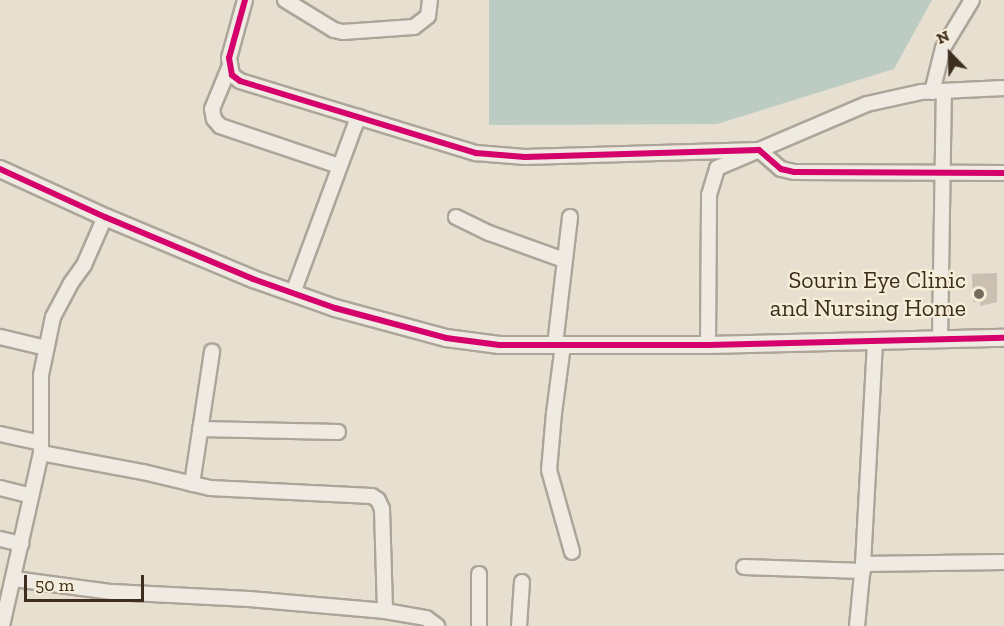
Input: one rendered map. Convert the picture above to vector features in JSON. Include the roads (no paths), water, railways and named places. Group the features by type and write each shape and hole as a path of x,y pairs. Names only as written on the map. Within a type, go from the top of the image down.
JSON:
{"street":[{"path":"245,0 229,58 229,68 212,109 214,119 220,126 339,166"},
{"path":"285,0 334,30 343,32 414,27 428,16 430,0"},
{"path":"940,339 942,172 938,92 943,48 972,0"},
{"path":"229,68 232,75 240,81 476,153 503,157 759,150 781,168 794,172 1004,173"},
{"path":"708,345 708,251 712,180 717,168 867,104 938,92 1004,88"},
{"path":"293,293 358,117"},
{"path":"0,169 105,217 293,293 395,326 446,338 500,345 708,345 1004,338"},
{"path":"2,626 8,585 21,544 41,448 41,375 53,316 84,265 105,217"},
{"path":"456,217 489,233 564,260"},
{"path":"570,217 564,260 549,470 553,491 572,552"},
{"path":"0,337 46,348"},
{"path":"857,626 863,567 874,341"},
{"path":"192,484 212,351"},
{"path":"200,429 338,432"},
{"path":"0,434 41,448 210,488 372,496 378,500 382,509 385,611"},
{"path":"0,488 31,496"},
{"path":"0,539 21,544"},
{"path":"744,567 863,567 1004,562"},
{"path":"479,574 479,626"},
{"path":"519,626 522,582"},
{"path":"8,585 249,599 385,611 426,618 436,626"}],"place":[{"name":"Sourin Eye Clinic and Nursing Home","path":"979,294"}]}
